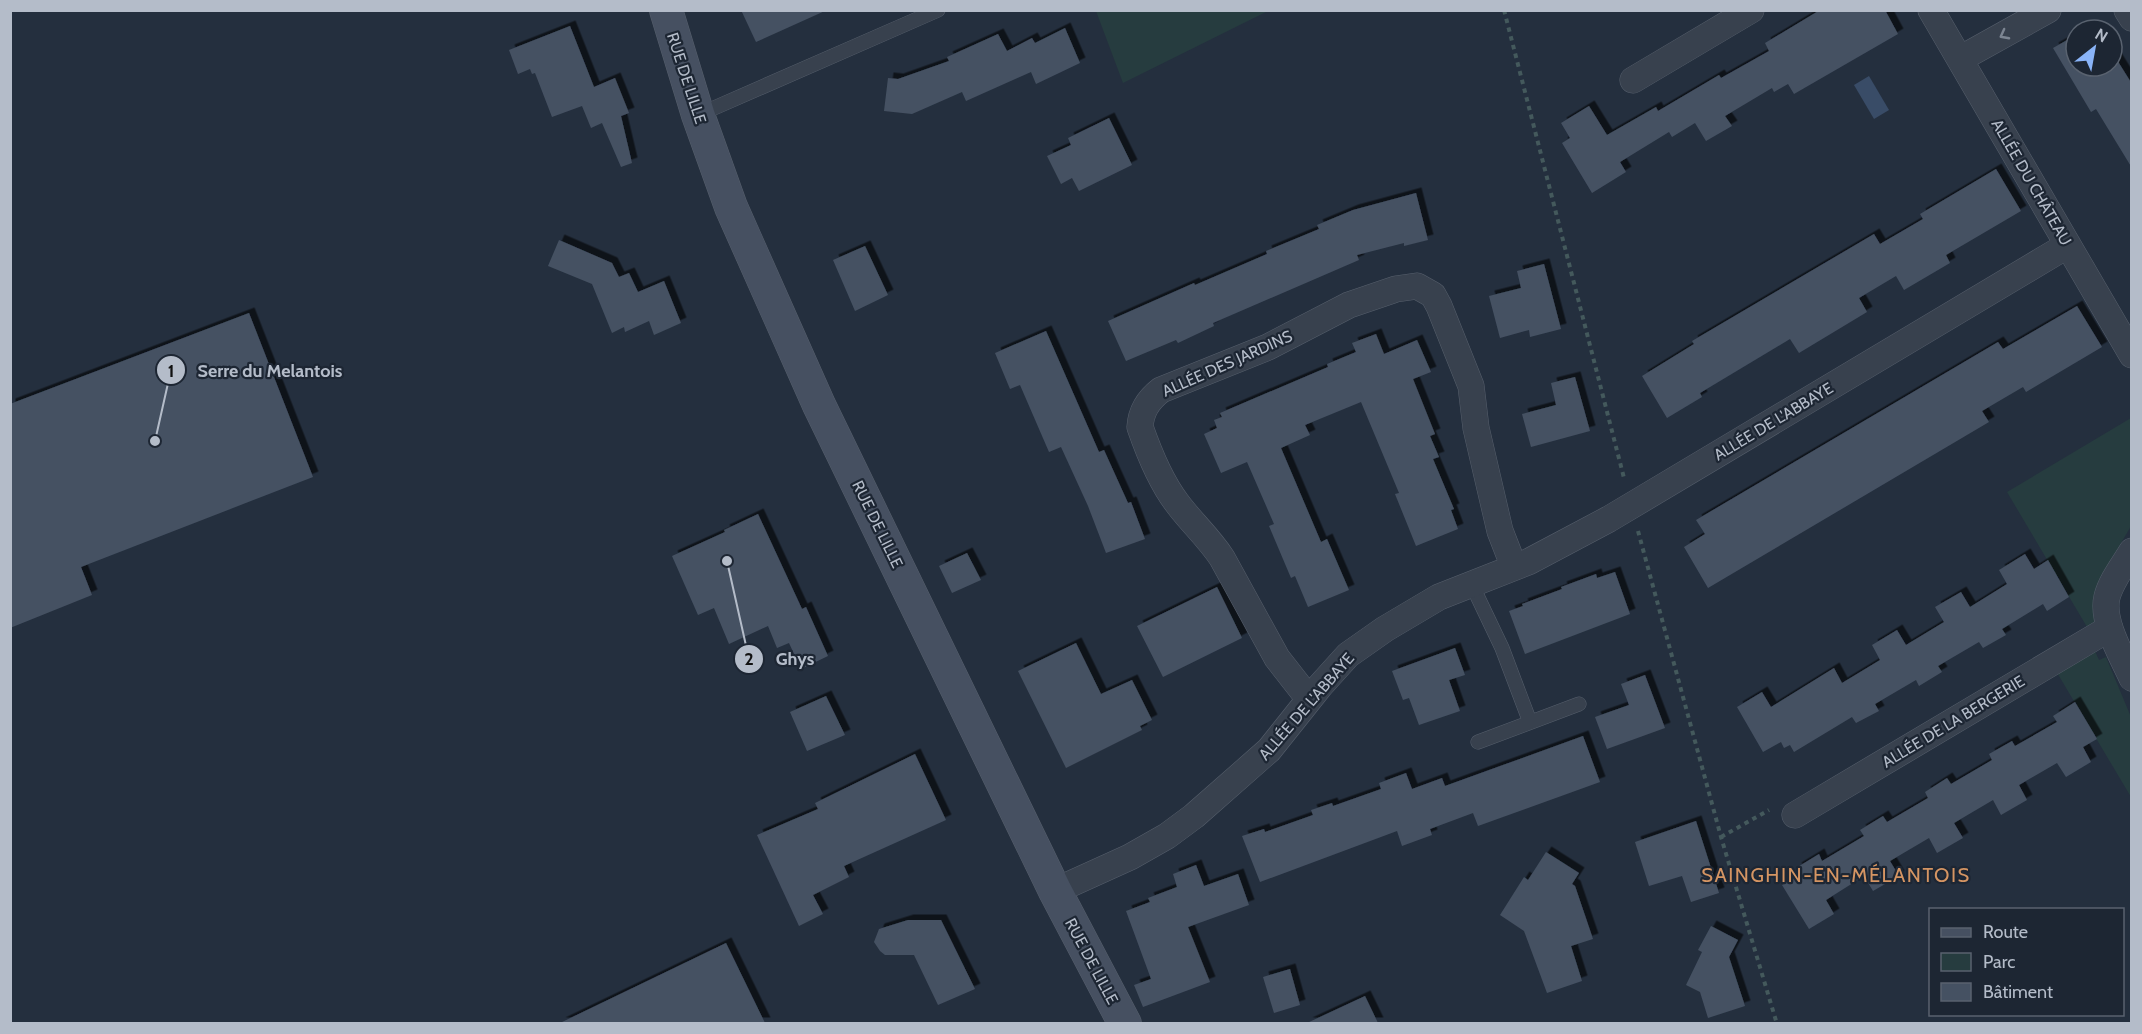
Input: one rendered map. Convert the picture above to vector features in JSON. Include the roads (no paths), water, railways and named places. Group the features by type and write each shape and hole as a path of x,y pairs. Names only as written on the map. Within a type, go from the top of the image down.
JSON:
{"main road":[{"name":"RUE DE LILLE","path":"666,10 698,115 731,207 819,405 1055,891 1125,1023"}],"street":[{"path":"1633,80 1751,10"},
{"name":"ALLÉE DU CHÂTEAU","path":"1930,10 2132,356"},
{"path":"1960,59 2048,10"},
{"path":"2127,10 2132,18"},
{"name":"ALLÉE DE L'ABBAYE","path":"1055,891 1130,857 1167,836 1194,816 1269,750 1333,671 1365,642 1430,602 1538,556 1631,506 2068,245"},
{"name":"ALLÉE DES JARDINS","path":"1309,699 1277,658 1213,545 1179,506 1166,486 1140,427 1140,417 1145,407 1161,390 1268,348 1357,302 1406,287 1417,286 1426,290 1433,295 1439,306 1471,386 1476,428 1500,531 1514,567"},
{"path":"2132,551 2107,596 2105,610 2110,628 2132,678"},
{"name":"ALLÉE DE LA BERGERIE","path":"1795,815 2110,628"}],"lane":[{"path":"698,115 938,10"},
{"path":"1471,583 1505,655 1530,722"},
{"path":"1478,742 1579,704"}],"water":[{"path":"1869,76 1889,110 1874,119 1854,85"}],"place":[{"name":"Serre du Melantois","path":"155,441"},
{"name":"Ghys","path":"727,561"}],"district":[{"name":"SAINGHIN-EN-MÉLANTOIS","path":"1836,875"}]}
